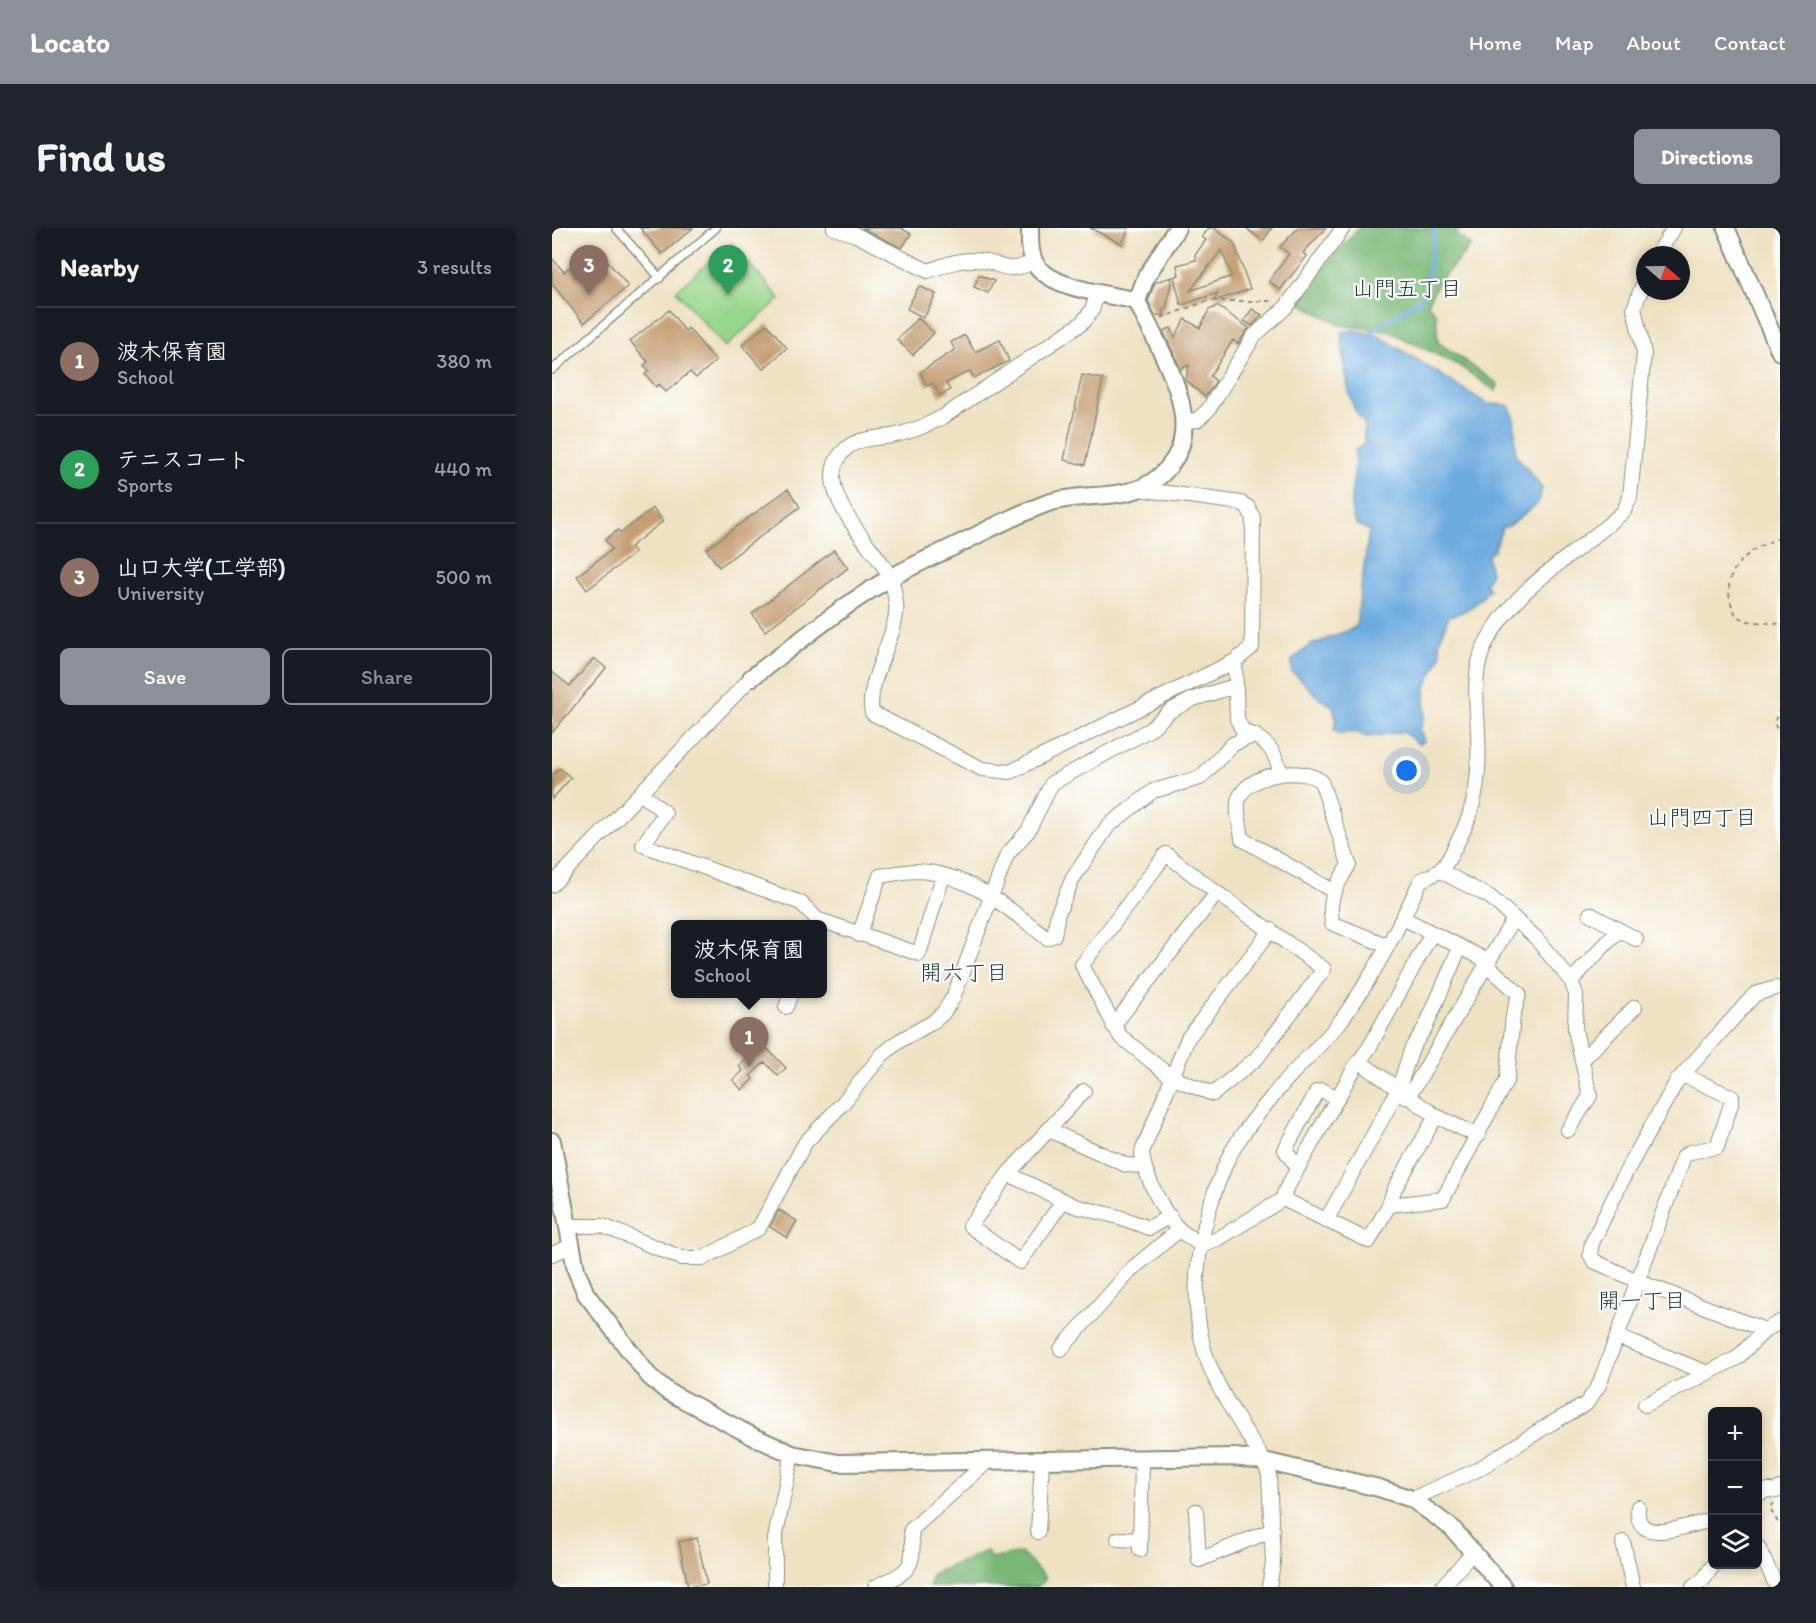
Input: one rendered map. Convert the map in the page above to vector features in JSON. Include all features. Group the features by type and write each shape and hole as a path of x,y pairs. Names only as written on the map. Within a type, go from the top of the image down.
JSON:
{"street":[{"path":"834,228 856,235 928,271 955,261 975,260 1015,270 1034,262"},
{"path":"1030,228 1030,248 1034,262 1050,279 1137,301"},
{"path":"552,885 642,794 751,678 825,622 891,578 1020,514 1051,502 1138,489 1152,483 1176,457 1184,421 1175,385 1137,301 1146,277 1178,228"},
{"path":"1184,421 1197,420 1208,410 1254,336 1286,307 1343,228"},
{"path":"1663,246 1674,228"},
{"path":"1726,228 1775,322 1780,352"},
{"path":"1098,292 1092,310 1082,323 943,417 922,428 864,440 849,446 840,456 832,485 838,501 891,578 897,609 871,697 872,713 982,769 1010,772 1235,661 1252,646 1253,518 1248,507 1241,503 1138,489"},
{"path":"1269,1587 1273,1563 1269,1474 1264,1461 1234,1413 1204,1351 1196,1296 1200,1245 1227,1161 1277,1090 1322,1045 1346,1014 1388,945 1421,880 1442,872 1473,809 1478,758 1476,670 1484,647 1507,613 1531,586 1624,511 1630,497 1644,353 1641,330 1634,308 1637,300"},
{"path":"1235,661 1237,719 1243,731 1255,735 1276,754 1281,774"},
{"path":"562,1218 603,1226 682,1258 694,1259 716,1253 759,1228 805,1143 842,1104 882,1055 899,1041 933,1022 943,1013 953,998 994,896 1007,855 1028,831 1052,783 1149,730 1170,711 1193,699 1235,686"},
{"path":"859,934 880,876 918,871 943,876 994,896 1047,938 1054,935 1058,913 1073,878 1108,826 1153,791 1200,777 1233,744 1255,735"},
{"path":"1335,892 1242,839 1238,801 1243,790 1255,780 1281,774 1305,772 1321,781 1349,864 1335,892 1329,902 1332,923 1388,945"},
{"path":"642,794 665,813 643,845 801,903 814,920"},
{"path":"1166,854 1216,893 1270,930 1324,969 1257,1058 1213,1094 1172,1077 1120,1036 1082,965 1166,854"},
{"path":"1442,872 1490,897 1535,937 1571,981 1576,994 1575,1030 1590,1096 1568,1130"},
{"path":"827,925 919,954 943,876"},
{"path":"1113,1026 1216,893"},
{"path":"1590,914 1636,939"},
{"path":"1389,1205 1443,1199 1507,1079 1513,1016 1519,994 1487,962 1403,918"},
{"path":"1402,1093 1415,1086 1514,918"},
{"path":"1200,1245 1179,1230 1170,1216 1142,1166 1142,1152 1188,1038 1270,930"},
{"path":"1571,981 1618,931"},
{"path":"1200,1245 1218,1239 1283,1199 1337,1098 1360,1062 1432,933"},
{"path":"1327,1219 1402,1093 1412,1048 1446,984 1460,947"},
{"path":"1765,1330 1636,1281 1594,1260 1590,1254 1592,1243 1627,1170 1683,1075 1755,994 1776,988"},
{"path":"1582,1059 1635,1007"},
{"path":"1360,1062 1436,1116 1478,1136"},
{"path":"1412,1499 1477,1470 1586,1404 1599,1385 1684,1156 1689,1152 1717,1147 1732,1101 1732,1097 1683,1075"},
{"path":"1298,1168 1285,1150 1317,1091 1322,1090 1337,1098"},
{"path":"1063,1201 1020,1262 970,1226 1008,1174 1084,1091"},
{"path":"1283,1199 1369,1241 1389,1205 1394,1190 1436,1116"},
{"path":"1049,1130 1126,1165 1142,1166"},
{"path":"552,1141 562,1218 572,1246 576,1270 586,1294 649,1376 667,1390 709,1415 792,1454 838,1463 1249,1457 1388,1490 1412,1499 1452,1528 1503,1587"},
{"path":"1008,1174 1063,1201 1149,1228 1170,1216"},
{"path":"1061,1348 1133,1268 1179,1230"},
{"path":"552,1254 572,1246"},
{"path":"1645,1406 1705,1372 1737,1358 1765,1330 1780,1322"},
{"path":"1617,1336 1705,1372"},
{"path":"775,1587 775,1539 792,1454"},
{"path":"1118,1539 1141,1545 1142,1459"},
{"path":"1038,1532 1042,1461"},
{"path":"875,1587 904,1573 914,1555 911,1530 987,1462"},
{"path":"1762,1492 1779,1490"},
{"path":"1638,1507 1638,1515 1644,1525 1659,1533 1708,1521"},
{"path":"1196,1511 1199,1560 1272,1530"},
{"path":"1623,1542 1632,1587"},
{"path":"1442,1587 1474,1551"},
{"path":"1762,1555 1777,1587"},
{"path":"1693,1587 1703,1580 1711,1569"}],"lane":[{"path":"616,228 660,278"},
{"path":"552,370 716,228"}],"path":[{"path":"1148,325 1207,301 1250,299 1272,301 1286,307"},
{"path":"1780,538 1738,562 1729,579 1728,593 1736,615 1746,621 1780,624"},
{"path":"1780,708 1774,723 1780,735"},
{"path":"1779,1490 1770,1509 1780,1526"}],"green space":[{"path":"1359,228 1464,228 1454,233 1471,245 1441,280 1428,305 1436,313 1438,342 1498,384 1496,391 1458,365 1391,332 1340,325 1298,302 1323,268"},
{"path":"731,243 780,299 725,347 676,291"},
{"path":"987,1551 991,1559 1021,1553 1046,1578 1038,1587 929,1587 932,1574"}],"water":[{"path":"1354,330 1379,336 1487,404 1508,405 1514,416 1516,456 1542,488 1537,504 1507,527 1503,526 1494,550 1487,556 1491,573 1485,584 1489,589 1472,607 1449,616 1439,641 1441,655 1425,689 1425,716 1420,730 1424,741 1419,744 1403,732 1367,737 1356,732 1340,734 1334,730 1336,719 1333,706 1322,700 1292,672 1292,660 1309,646 1356,627 1369,530 1357,525 1351,508 1355,450 1364,444 1364,422 1353,406 1341,332"}],"building":[{"path":"640,228 693,228 662,254"},
{"path":"862,228 901,228 911,234 902,248"},
{"path":"1090,228 1129,228 1122,244"},
{"path":"1209,228 1214,228 1234,243 1250,289 1214,301 1218,293 1181,305 1174,277 1179,275 1177,265 1196,260 1195,255 1206,240 1202,237","holes":["1221,250 1232,276 1190,291"]},
{"path":"1246,228 1272,228 1263,241"},
{"path":"1298,228 1326,228 1303,253 1307,256 1280,290 1269,281 1289,254 1280,247"},
{"path":"595,246 628,286 584,323 552,284 552,258 564,272"},
{"path":"979,275 994,281 988,293 974,287"},
{"path":"1172,277 1166,309 1162,310 1165,315 1155,315 1148,301 1155,282"},
{"path":"919,286 936,294 924,318 907,309"},
{"path":"1217,306 1249,328 1238,344 1233,340 1210,376 1216,381 1205,397 1186,380 1189,365 1181,369 1163,331 1171,328 1175,337 1185,319 1200,328 1209,310"},
{"path":"1252,309 1262,315 1252,326 1244,321"},
{"path":"669,310 685,331 688,328 716,361 696,378 690,372 666,392 659,384 656,387 645,374 649,371 644,365 648,362 630,341"},
{"path":"918,318 934,333 913,355 897,340"},
{"path":"767,324 787,348 763,369 742,345"},
{"path":"965,335 975,352 1000,340 1009,361 974,378 970,371 946,383 950,390 940,396 933,383 927,386 920,372 955,350 951,342"},
{"path":"1082,375 1103,379 1085,465 1064,460"},
{"path":"788,489 800,507 719,567 706,549"},
{"path":"653,508 663,521 630,547 635,553 587,590 577,576 612,549 605,540 618,530 621,533"},
{"path":"834,550 848,568 765,631 752,614"},
{"path":"594,658 606,668 552,733 552,672 570,686"},
{"path":"560,768 571,778 552,799 552,776"},
{"path":"762,1043 786,1068 778,1076 765,1062 750,1076 753,1079 742,1090 733,1080 743,1071 739,1066"},
{"path":"779,1210 797,1221 787,1238 770,1227"},
{"path":"697,1538 707,1584 688,1587 679,1542"}],"waterway":[{"path":"1371,338 1374,329 1421,299 1426,291 1435,228"}],"place":[{"name":"山口大学(工学部)","path":"589,295"},
{"name":"テニスコート","path":"728,295"},
{"name":"波木保育園","path":"749,1067"}],"district":[{"name":"山門五丁目","path":"1407,288"},
{"name":"山門四丁目","path":"1702,817"},
{"name":"開六丁目","path":"964,972"},
{"name":"開一丁目","path":"1642,1300"}]}
